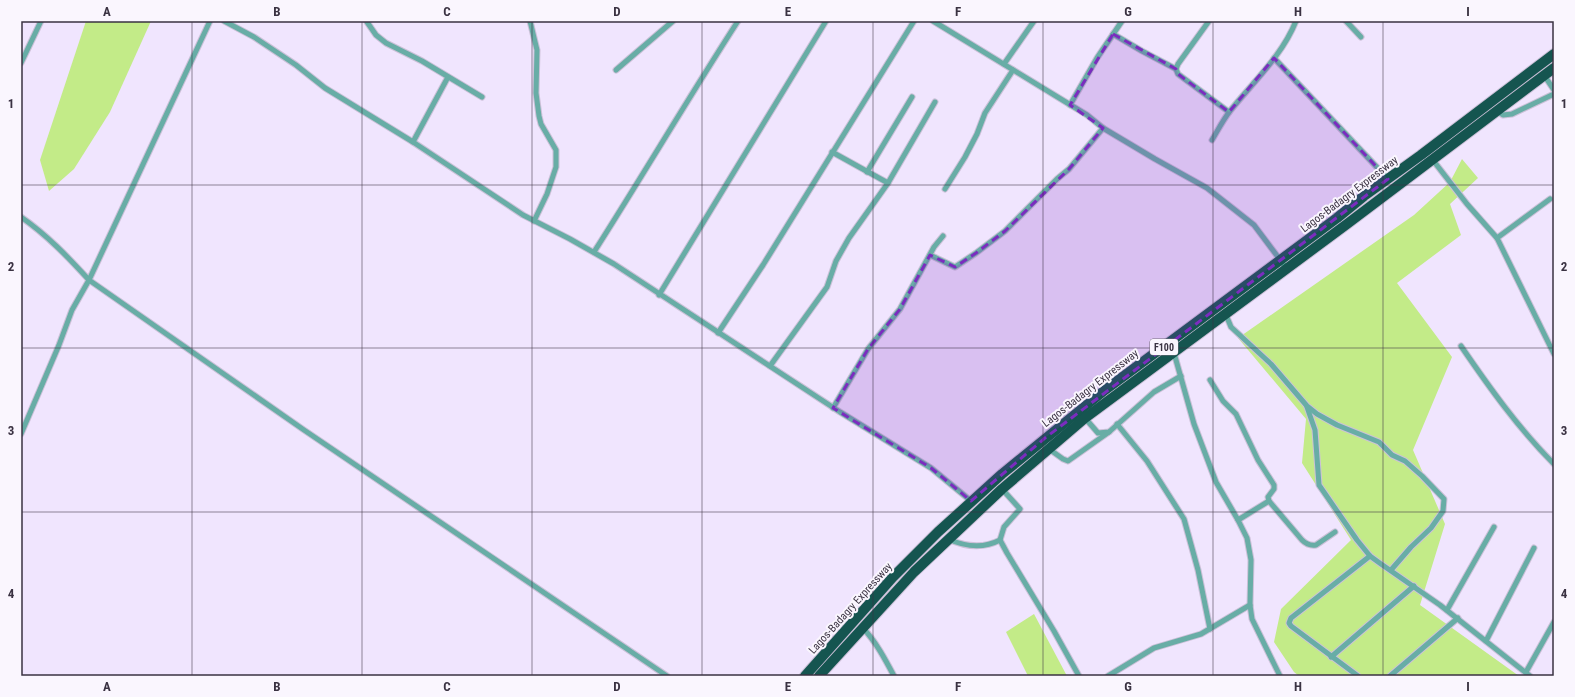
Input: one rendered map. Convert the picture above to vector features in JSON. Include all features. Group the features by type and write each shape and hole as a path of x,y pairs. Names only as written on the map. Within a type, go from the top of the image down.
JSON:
{"highway":[{"name":"Lagos-Badagry Expressway","path":"805,676 893,577 971,501 1045,438 1105,390 1281,260 1554,54"},
{"name":"Lagos-Badagry Expressway","path":"819,676 862,627 914,572 948,539 1002,489 1086,418 1226,315 1554,68"}],"street":[{"path":"21,63 41,21"},
{"path":"21,434 53,360 72,310 89,280 210,21"},
{"path":"224,21 254,37 296,65 325,88 413,142 523,215 594,252 833,408 931,468 956,487 971,501"},
{"path":"530,21 537,50 536,94 539,116 541,124 556,150 556,167 547,194 534,221"},
{"path":"616,70 673,21"},
{"path":"594,252 738,21"},
{"path":"659,295 826,21"},
{"path":"718,333 763,265 914,21"},
{"path":"933,21 1087,115 1103,128 1207,188 1254,225 1287,269"},
{"path":"1004,64 1034,21"},
{"path":"1070,105 1097,58 1122,21"},
{"path":"1176,69 1209,21"},
{"path":"1212,140 1229,112 1274,58 1289,37 1296,21"},
{"path":"1346,21 1361,37"},
{"path":"367,22 376,35 386,43 422,61 482,97"},
{"path":"1113,34 1176,69 1178,74 1229,112"},
{"path":"1274,58 1388,179"},
{"path":"945,189 977,134 985,113 1013,70"},
{"path":"1544,75 1554,90"},
{"path":"413,142 448,77"},
{"path":"1496,111 1503,115 1512,114 1554,94"},
{"path":"867,172 912,97"},
{"path":"770,366 827,287 841,252 888,183 935,102"},
{"path":"930,255 954,267 976,253 1005,231 1056,179 1069,169 1103,128"},
{"path":"832,152 888,183"},
{"path":"1432,159 1467,204 1497,238 1554,354"},
{"path":"1497,238 1550,199"},
{"path":"21,217 69,257 89,280 304,430 667,676"},
{"path":"833,408 868,350 900,309 930,255 943,236"},
{"path":"1226,315 1231,326 1266,359 1307,406 1337,425 1379,442 1392,455 1405,461 1444,499 1443,511 1431,528 1411,547 1391,570"},
{"path":"1461,346 1491,389 1538,448 1554,464"},
{"path":"1174,353 1194,424 1216,482 1247,538 1251,560 1250,605 1252,619 1280,676"},
{"path":"1049,449 1062,459 1068,461 1109,432 1154,392 1181,376"},
{"path":"1210,380 1224,401 1236,414 1258,460 1274,485 1274,489 1268,497 1269,501 1306,543 1313,546 1316,545 1335,532"},
{"path":"1307,406 1315,430 1319,485 1357,540 1370,556 1458,618 1528,674 1554,622"},
{"path":"1086,418 1098,433 1109,432"},
{"path":"1117,424 1147,461 1184,519 1198,570 1210,630"},
{"path":"1002,489 1020,509 1004,527 1000,540 1079,676"},
{"path":"1238,520 1269,501"},
{"path":"1446,610 1494,527"},
{"path":"948,539 959,544 976,546 990,545 1000,540"},
{"path":"1486,641 1534,548"},
{"path":"1358,676 1291,626 1290,620 1370,556"},
{"path":"1331,657 1414,586"},
{"path":"1108,676 1154,648 1210,630 1250,605"},
{"path":"1390,676 1458,618"},
{"path":"862,627 875,643 894,676"}],"highlighted area":[{"path":"1113,34 1176,69 1178,74 1229,112 1274,58 1388,179 1045,438 971,501 931,468 833,408 868,349 900,309 930,255 955,267 976,253 1005,231 1069,169 1103,128 1070,105"}],"green space":[{"path":"86,21 151,21 110,112 74,169 49,191 40,160"},
{"path":"1462,159 1478,178 1450,204 1461,235 1397,283 1452,357 1413,450 1445,524 1420,605 1519,676 1299,676 1294,672 1274,642 1281,609 1351,540 1302,463 1306,419 1238,338 1414,215 1450,182"},
{"path":"1034,614 1067,676 1028,676 1006,632"}]}
